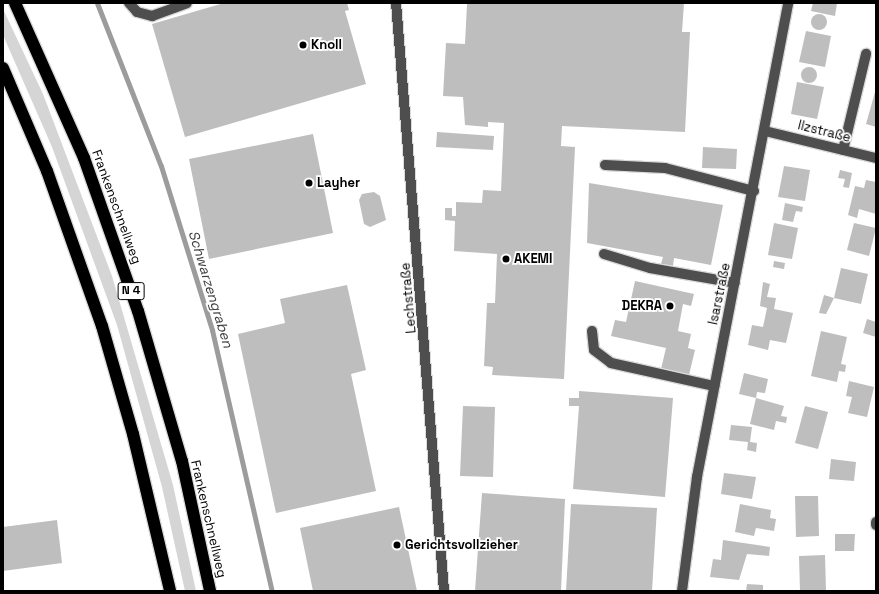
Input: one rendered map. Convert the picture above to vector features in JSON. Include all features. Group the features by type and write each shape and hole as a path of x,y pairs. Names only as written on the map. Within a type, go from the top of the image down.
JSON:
{"highway":[{"name":"Frankenschnellweg","path":"15,3 84,158 138,311 182,461 210,591"},
{"path":"3,68 47,170 102,326 134,434 170,591"}],"street":[{"path":"129,3 137,12 152,16 187,3"},
{"name":"Lechstraße","path":"396,3 444,591"},
{"name":"Isarstraße","path":"682,591 714,386 754,191 788,3"},
{"path":"843,150 866,54"},
{"name":"Ilzstraße","path":"765,131 876,158"},
{"path":"605,165 665,168 754,191"},
{"path":"604,254 650,268 735,283"},
{"path":"592,331 594,350 611,363 714,386"}],"shaded area":[{"path":"3,9 43,94 112,276 173,485 196,591 185,591 162,487 117,325 52,147 3,35"}],"building":[{"path":"224,3 347,3 349,10 345,11 366,84 185,137 152,24"},
{"path":"684,3 682,32 690,32 685,132 562,126 561,146 575,147 564,379 492,375 493,367 484,366 487,303 495,303 497,254 454,251 455,221 445,220 445,208 452,208 452,216 456,216 456,202 482,203 483,190 501,191 504,123 488,122 488,127 465,125 463,97 443,96 446,43 465,44 467,4"},
{"path":"813,3 837,3 835,16 811,11"},
{"path":"819,14 826,19 827,22 822,29 819,30 812,25 811,22 816,15"},
{"path":"806,31 831,36 825,67 799,62"},
{"path":"809,67 816,72 817,75 812,82 809,83 802,78 801,75 806,68"},
{"path":"797,82 824,87 817,119 791,114"},
{"path":"876,92 876,127 866,124"},
{"path":"437,132 494,136 493,150 436,147"},
{"path":"313,134 333,233 209,259 189,159"},
{"path":"703,147 737,149 736,169 702,168"},
{"path":"784,166 810,170 805,201 778,197"},
{"path":"840,170 852,173 849,188 843,187 845,179 838,178"},
{"path":"866,180 876,182 876,214 859,209 857,218 848,215 855,186 864,188"},
{"path":"589,183 723,205 711,265 674,258 673,266 661,264 663,257 587,243"},
{"path":"374,192 380,196 386,220 370,227 364,224 359,200 362,194"},
{"path":"785,203 803,207 802,212 796,211 793,222 782,220"},
{"path":"774,223 798,228 792,259 768,255"},
{"path":"854,223 876,228 869,256 847,250"},
{"path":"774,261 785,263 784,269 773,267"},
{"path":"841,268 868,274 861,304 834,298"},
{"path":"635,281 694,294 691,306 683,304 678,331 691,334 688,348 695,350 689,375 661,369 666,348 611,336 615,320 626,322"},
{"path":"763,282 770,284 767,297 776,298 774,309 793,313 786,343 770,340 768,350 748,345 752,325 763,327 767,308 760,306"},
{"path":"347,285 366,370 351,374 376,491 276,513 238,334 285,323 280,299"},
{"path":"824,295 834,298 826,314 819,313"},
{"path":"867,319 876,322 876,337 863,333"},
{"path":"821,331 847,337 841,364 846,365 845,372 839,371 837,382 811,376"},
{"path":"744,373 768,379 765,393 757,392 756,398 739,394"},
{"path":"849,381 874,387 867,417 848,413 852,397 846,396"},
{"path":"579,391 673,398 665,497 573,489 579,406 569,406 569,398 579,398"},
{"path":"756,398 784,406 781,416 787,417 786,423 776,421 774,430 750,424"},
{"path":"463,406 495,407 493,477 460,476"},
{"path":"805,406 828,412 818,449 795,443"},
{"path":"731,425 752,427 750,442 757,443 756,452 747,450 748,442 729,440"},
{"path":"831,459 856,462 854,481 829,479"},
{"path":"724,473 756,477 752,499 721,494"},
{"path":"482,493 565,499 561,591 475,591"},
{"path":"795,496 818,496 819,536 796,537"},
{"path":"571,504 657,508 652,591 566,591"},
{"path":"740,504 771,510 770,518 776,519 774,531 756,528 754,536 735,532"},
{"path":"399,507 417,591 313,591 300,528"},
{"path":"57,520 62,563 3,571 3,527"},
{"path":"835,534 855,534 854,551 835,551"},
{"path":"723,540 770,547 769,556 747,554 739,580 710,577 713,559 721,560"},
{"path":"825,555 826,591 800,591 799,556"},
{"path":"747,584 763,585 763,591 746,591"}],"waterway":[{"name":"Schwarzengraben","path":"97,3 161,166 212,330 272,591"}],"place":[{"name":"Knoll","path":"303,45"},
{"name":"Layher","path":"309,183"},
{"name":"AKEMI","path":"506,259"},
{"name":"DEKRA","path":"670,306"},
{"name":"Gerichtsvollzieher","path":"397,545"}]}
